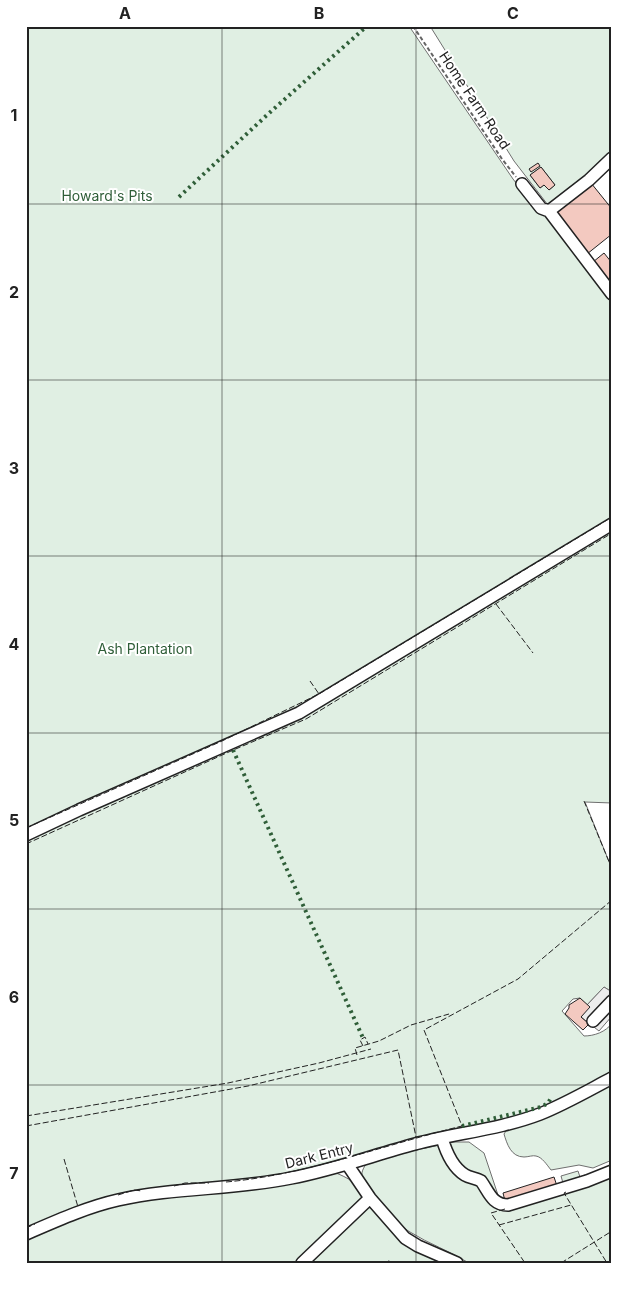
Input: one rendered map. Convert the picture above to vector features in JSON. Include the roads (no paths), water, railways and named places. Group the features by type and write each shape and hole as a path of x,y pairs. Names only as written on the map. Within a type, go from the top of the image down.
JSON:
{"street":[{"path":"549,211 589,180 612,158"},
{"path":"522,184 541,208 549,211 612,294"},
{"path":"26,835 299,714 612,524"},
{"path":"593,1021 612,1001"},
{"name":"Dark Entry","path":"26,1234 117,1200 185,1190 244,1186 292,1178 442,1138 515,1122 541,1113 612,1078"},
{"path":"442,1138 449,1158 458,1169 468,1177 481,1181 492,1200 503,1205 587,1181 612,1171"},
{"path":"347,1164 370,1198 405,1238 418,1246 457,1263"},
{"path":"302,1263 370,1198"}],"park label":[{"name":"Howard's Pits","path":"107,195"},
{"name":"Ash Plantation","path":"145,648"}]}
